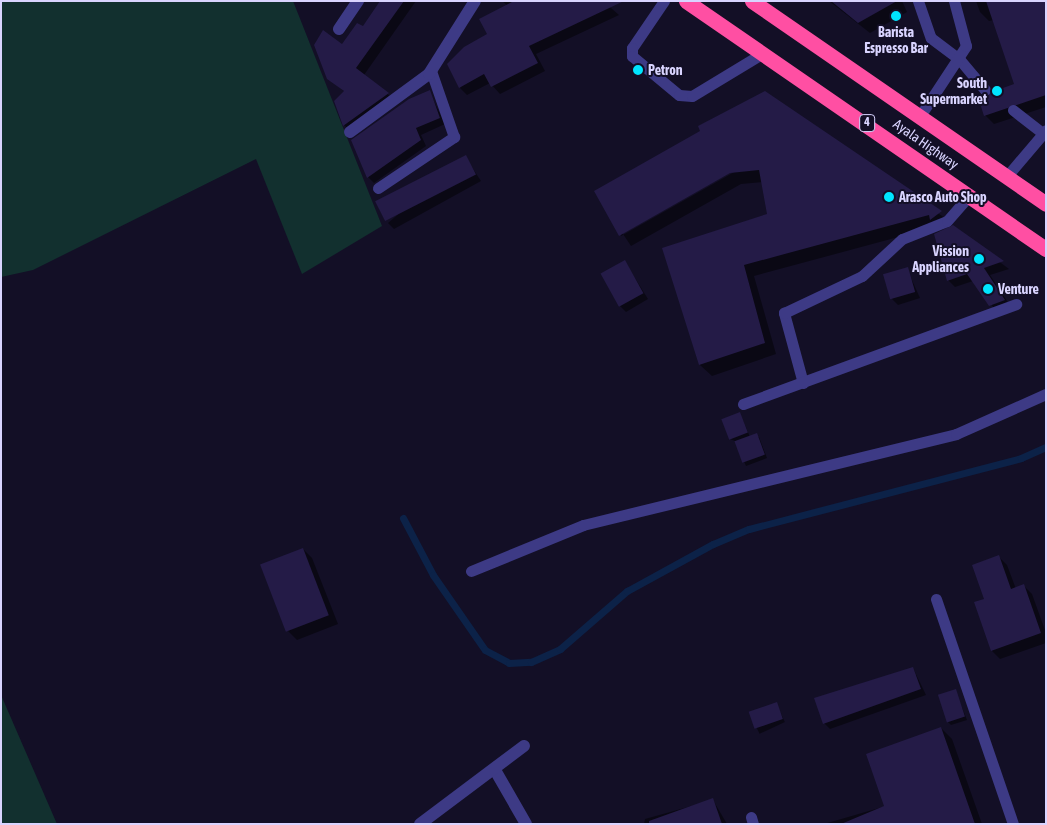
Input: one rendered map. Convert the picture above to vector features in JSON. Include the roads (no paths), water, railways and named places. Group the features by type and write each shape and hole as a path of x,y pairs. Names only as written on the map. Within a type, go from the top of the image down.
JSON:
{"highway":[{"name":"Ayala Highway","path":"686,1 1046,249"},
{"name":"Ayala Highway","path":"752,1 1046,204"}],"street":[{"path":"339,29 358,1"},
{"path":"350,132 431,71 475,1"},
{"path":"420,824 496,770 524,746"},
{"path":"496,770 526,824"}],"lane":[{"path":"664,1 632,48 632,56 679,95 692,96 763,53"},
{"path":"918,1 931,38 960,60 985,90"},
{"path":"920,116 960,60 966,39 954,1"},
{"path":"378,188 454,137 431,71"},
{"path":"1007,176 1044,131 1013,110"},
{"path":"802,383 784,313 862,276 902,239 947,221 970,195"},
{"path":"743,404 1016,304"},
{"path":"471,571 583,525 956,434 1046,394"},
{"path":"936,599 1013,824"}],"waterway":[{"path":"403,518 433,575 485,650 509,663 531,662 560,649 627,591 713,544 749,529 1021,458 1046,447"}],"place":[{"name":"Barista Espresso Bar","path":"896,16"},
{"name":"Petron","path":"638,70"},
{"name":"South Supermarket","path":"997,91"},
{"name":"Arasco Auto Shop","path":"889,197"},
{"name":"Vission Appliances","path":"979,259"},
{"name":"Venture","path":"988,289"}]}
